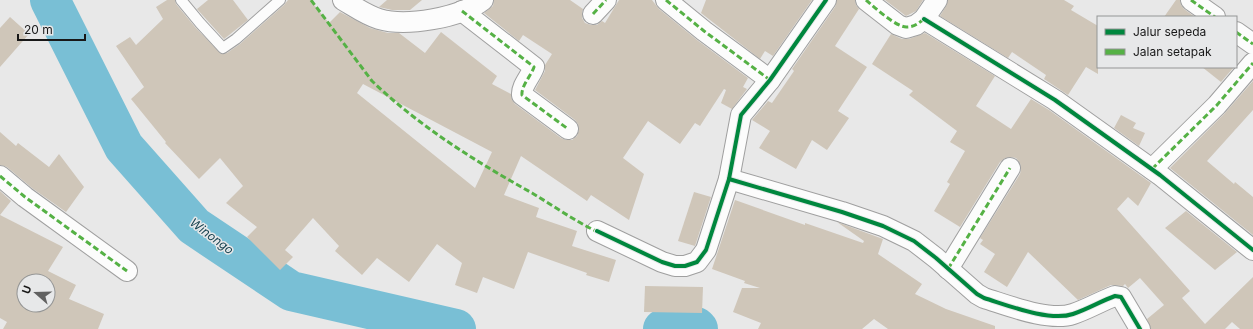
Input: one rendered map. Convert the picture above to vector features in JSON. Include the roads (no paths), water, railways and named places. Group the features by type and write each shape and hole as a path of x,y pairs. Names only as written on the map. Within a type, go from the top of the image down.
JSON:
{"street":[{"path":"343,0 369,15 396,22 419,21 443,17 475,6 482,0"},
{"path":"666,0 704,31 770,80"},
{"path":"597,232 662,262 675,266 694,264 701,258 706,250 729,179 741,115 770,80 826,0"},
{"path":"866,0 898,25 906,28 916,25 924,19 937,0"},
{"path":"1190,0 1214,16"},
{"path":"462,10 534,67 521,91 522,95 568,129"},
{"path":"924,19 1055,100 1152,169 1253,250"},
{"path":"1237,33 1253,44"},
{"path":"1152,169 1216,105 1253,63"},
{"path":"948,269 1010,168"},
{"path":"0,176 25,197 126,271"},
{"path":"729,179 842,212 883,226 914,241 977,294 984,298 1037,314 1060,316 1072,314 1111,297 1121,297 1140,329"}],"lane":[{"path":"181,0 223,48 236,39 280,0"}],"waterway":[{"name":"Winongo","path":"50,0 124,147 194,226 291,291 456,329"},
{"name":"Winongo","path":"663,329 696,327 698,329"}]}
